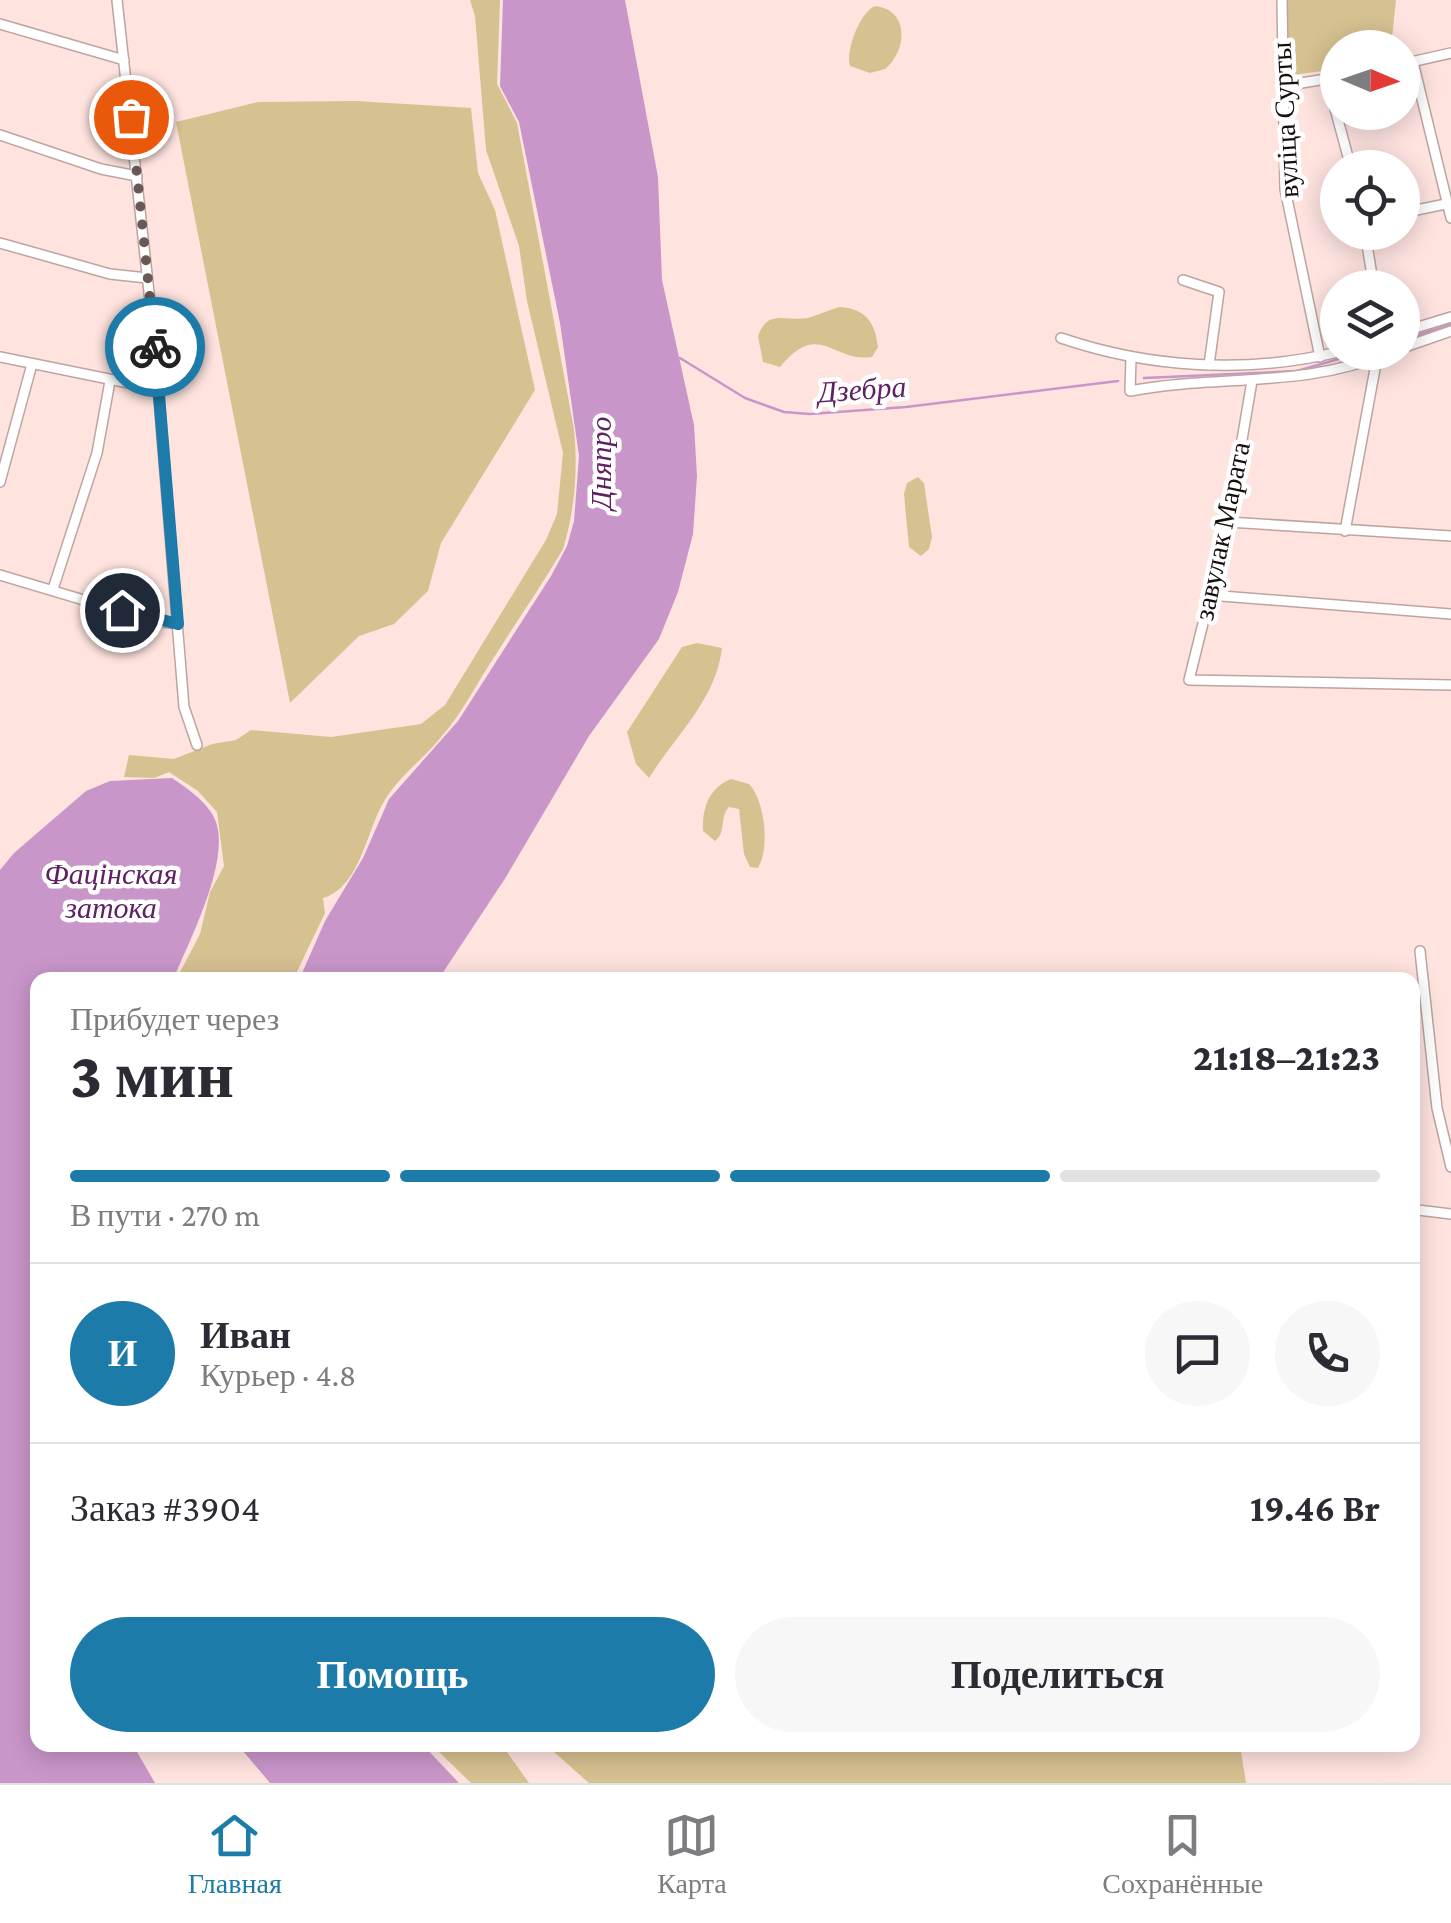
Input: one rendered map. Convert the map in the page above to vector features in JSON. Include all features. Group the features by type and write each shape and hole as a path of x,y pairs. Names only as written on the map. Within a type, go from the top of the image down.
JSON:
{"street":[{"path":"117,0 158,389 184,706 198,745"},
{"name":"вуліца Сурты","path":"1282,0 1285,188 1320,356"},
{"path":"0,24 124,60"},
{"path":"1420,60 1451,54"},
{"path":"1283,86 1320,80"},
{"path":"1420,104 1451,218"},
{"path":"0,135 101,169 137,176"},
{"path":"1420,209 1449,203"},
{"path":"0,243 110,274 147,278"},
{"path":"1183,280 1219,292 1210,365"},
{"path":"1420,326 1451,317"},
{"path":"1420,342 1451,331"},
{"path":"1061,338 1131,358 1210,365 1320,356"},
{"path":"0,357 158,389"},
{"path":"1131,358 1130,391 1168,384 1295,379 1330,370"},
{"path":"0,482 32,364"},
{"path":"1345,531 1375,370"},
{"path":"53,589 97,453 110,381"},
{"name":"завулак Марата","path":"1252,381 1228,522 1189,680 1451,685"},
{"path":"1228,522 1451,536"},
{"path":"0,575 178,624"},
{"path":"1209,596 1451,614"},
{"path":"1420,951 1437,1108 1451,1168"},
{"path":"1420,1210 1451,1214"}],"shaded area":[{"path":"470,0 500,0 497,84 517,123 574,429 574,490 563,549 456,718 388,795 353,872 335,892 323,898 325,913 297,972 180,972 200,934 210,892 224,866 217,812 198,791 169,772 154,778 124,777 129,755 174,759 212,744 236,740 251,730 331,737 421,724 445,705 546,540 557,514 563,453 527,301 519,246 486,150 475,16"},
{"path":"1279,0 1396,0 1393,30 1320,30 1320,71 1292,75"},
{"path":"875,6 894,15 901,42 885,69 870,73 850,66 849,59 859,24"},
{"path":"356,101 471,108 478,173 495,210 535,390 441,543 428,591 394,624 359,636 290,703 176,122 258,102"},
{"path":"840,307 863,314 872,324 878,347 872,357 858,357 816,344 794,353 780,367 763,362 758,336 767,322 808,318"},
{"path":"918,477 924,483 932,537 929,549 921,556 909,547 904,494 907,483"},
{"path":"697,643 722,648 712,684 649,778 636,764 627,732 682,647"},
{"path":"731,779 749,784 759,801 765,837 758,868 750,867 744,854 739,809 729,807 726,811 715,841 703,831 708,800"},
{"path":"439,1752 507,1752 529,1783 471,1783"},
{"path":"554,1752 1241,1752 1246,1783 589,1783"}],"water":[{"name":"Дняпро","path":"503,0 625,0 658,177 662,280 694,425 697,476 693,534 678,592 659,639 589,736 506,877 443,972 303,972 325,921 363,858 389,799 458,721 551,576 567,546 574,521 579,456 560,323 519,122 500,86"},
{"name":"Фацінская затока","path":"172,778 209,809 219,839 206,902 176,972 30,972 30,1752 137,1752 155,1783 0,1783 0,870 14,853 86,791 110,781"},
{"path":"244,1752 430,1752 459,1783 270,1783"}],"waterway":[{"name":"Дзебра","path":"1420,334 1451,324"},
{"name":"Дзебра","path":"680,358 745,398 784,412 810,414 906,407 1118,381"},
{"name":"Дзебра","path":"1144,378 1297,371 1320,364"}],"way so far":[{"path":"131,117 155,347"}],"route":[{"path":"122,610 178,624 155,347"}]}
